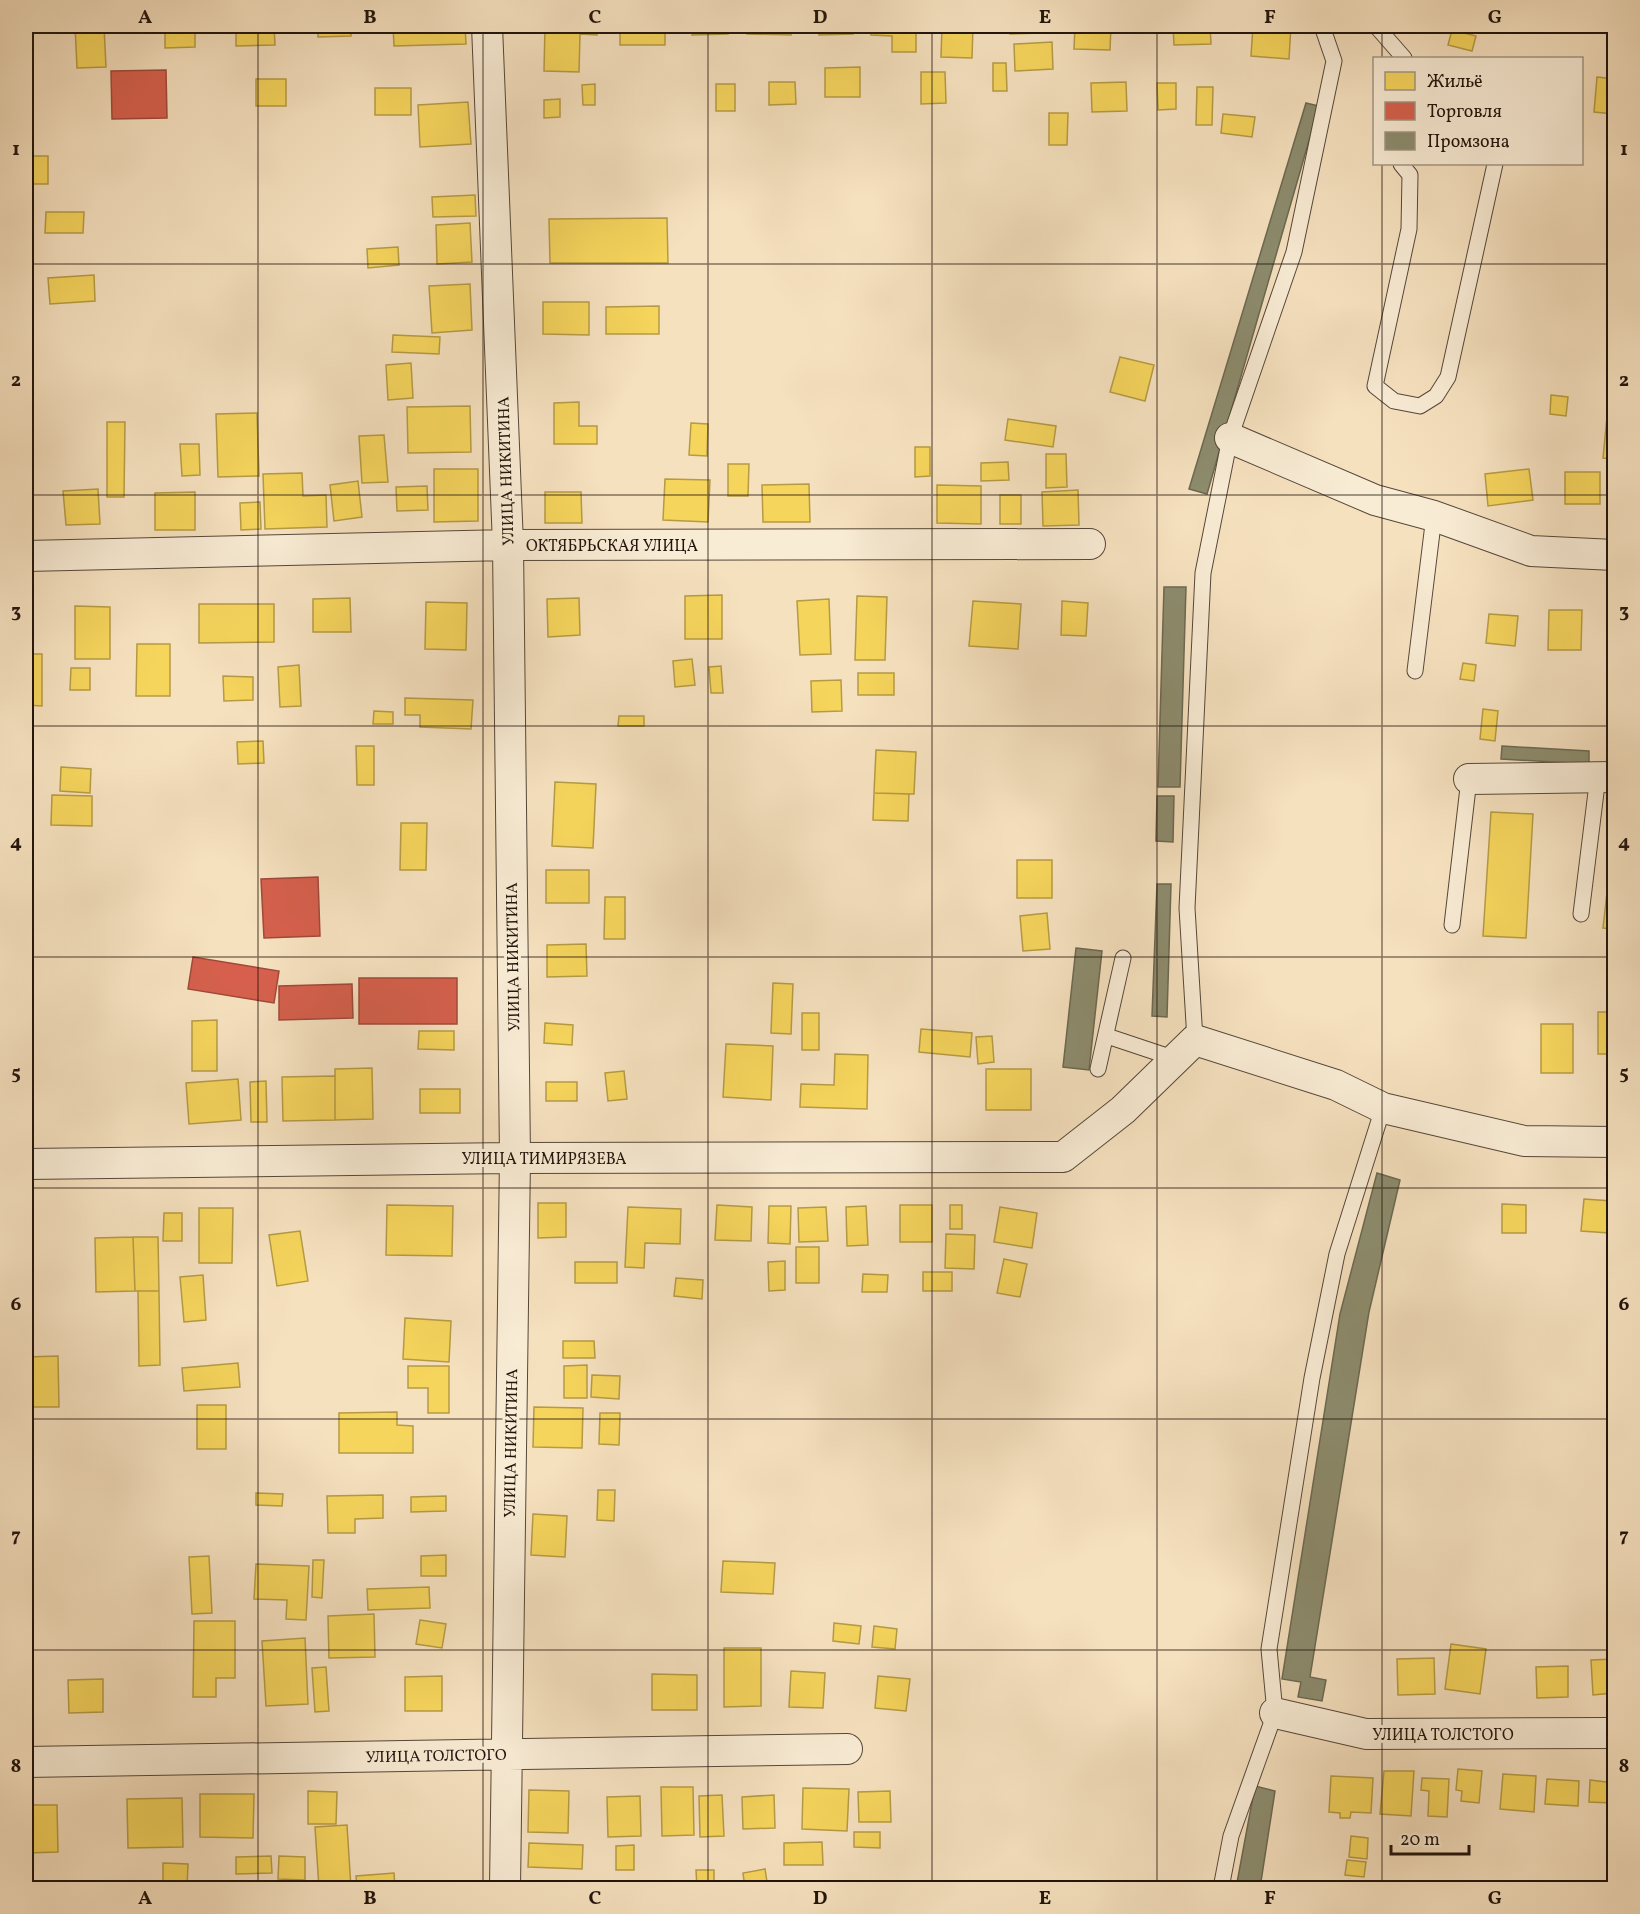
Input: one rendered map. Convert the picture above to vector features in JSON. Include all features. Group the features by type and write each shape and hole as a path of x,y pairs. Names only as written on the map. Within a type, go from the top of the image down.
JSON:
{"street":[{"name":"УЛИЦА НИКИТИНА","path":"487,26 508,545 514,1158 505,1888"},
{"path":"1230,438 1375,500 1434,516 1531,551 1614,555"},
{"name":"ОКТЯБРЬСКАЯ УЛИЦА","path":"26,556 508,545 1090,544"},
{"path":"1469,779 1606,777"},
{"path":"1186,1050 1336,1085 1383,1108 1524,1140 1614,1142"},
{"name":"УЛИЦА ТИМИРЯЗЕВА","path":"26,1164 514,1158 1063,1157 1123,1110 1186,1050"},
{"name":"УЛИЦА ТОЛСТОГО","path":"1275,1713 1366,1734 1614,1733"},
{"name":"УЛИЦА ТОЛСТОГО","path":"26,1762 847,1749"}],"lane":[{"path":"1107,1036 1186,1050 1187,908 1203,573 1230,438 1294,252 1334,61 1322,26"},
{"path":"1376,26 1403,57"},
{"path":"1402,165 1410,175 1409,229 1375,386 1394,401 1420,406 1436,396 1448,377 1495,165"},
{"path":"1415,671 1434,516"},
{"path":"1581,914 1606,777"},
{"path":"1452,925 1469,779"},
{"path":"1098,1069 1123,958"},
{"path":"1221,1888 1231,1836 1275,1713 1269,1649 1312,1378 1336,1254 1383,1108"}],"building: Жильё":[{"path":"75,26 104,26 106,67 77,68"},
{"path":"165,26 195,26 195,47 165,48"},
{"path":"236,26 274,26 275,45 236,46"},
{"path":"318,26 351,26 351,36 318,37"},
{"path":"393,26 465,26 466,44 394,46"},
{"path":"545,26 597,26 597,35 580,34 579,72 544,71"},
{"path":"620,26 665,26 665,45 620,45"},
{"path":"692,26 727,26 728,34 692,35"},
{"path":"747,26 791,26 791,35 747,34"},
{"path":"819,26 853,26 853,34 819,35"},
{"path":"871,26 916,26 916,52 892,52 892,36 871,35"},
{"path":"942,26 973,26 972,58 941,57"},
{"path":"1010,26 1040,26 1040,33 1010,34"},
{"path":"1075,26 1111,26 1110,50 1074,49"},
{"path":"1173,26 1210,26 1211,44 1174,45"},
{"path":"1223,26 1238,26 1239,33 1223,33"},
{"path":"1253,26 1291,26 1289,59 1251,56"},
{"path":"1452,30 1476,36 1472,51 1448,45"},
{"path":"1052,42 1053,69 1015,71 1014,44"},
{"path":"993,63 1006,63 1007,91 993,91"},
{"path":"860,67 860,97 825,97 825,68"},
{"path":"921,72 945,72 946,103 921,104"},
{"path":"1597,77 1614,79 1614,114 1594,112"},
{"path":"256,79 286,79 286,106 256,106"},
{"path":"769,82 795,82 796,104 769,105"},
{"path":"1126,82 1127,111 1092,112 1091,83"},
{"path":"1157,83 1176,83 1176,109 1158,110"},
{"path":"595,84 595,105 583,105 582,85"},
{"path":"716,84 735,84 735,111 716,111"},
{"path":"1197,87 1213,87 1212,125 1196,125"},
{"path":"375,88 411,88 411,115 375,115"},
{"path":"560,99 560,117 544,118 544,100"},
{"path":"468,102 471,144 420,147 418,105"},
{"path":"1049,113 1068,113 1067,145 1049,145"},
{"path":"1223,114 1255,117 1252,137 1221,133"},
{"path":"26,156 48,156 48,184 26,184"},
{"path":"475,195 476,216 433,217 432,197"},
{"path":"46,212 84,212 83,233 45,233"},
{"path":"667,218 668,263 550,263 549,219"},
{"path":"470,223 472,262 437,264 436,225"},
{"path":"398,247 399,265 368,268 367,249"},
{"path":"94,275 95,301 50,304 48,278"},
{"path":"470,284 472,330 432,333 429,286"},
{"path":"543,302 589,302 589,335 543,334"},
{"path":"659,306 659,334 606,334 606,307"},
{"path":"393,335 440,337 439,354 392,352"},
{"path":"1120,357 1154,365 1145,401 1110,392"},
{"path":"411,363 413,398 388,400 386,365"},
{"path":"1610,386 1614,386 1614,459 1603,458"},
{"path":"1551,395 1568,397 1566,416 1550,414"},
{"path":"579,402 579,426 597,426 597,444 554,444 554,403"},
{"path":"470,406 471,452 408,453 407,407"},
{"path":"257,413 259,476 218,477 216,414"},
{"path":"1008,419 1056,426 1053,447 1005,440"},
{"path":"107,422 125,422 124,497 107,497"},
{"path":"691,423 708,424 707,456 689,455"},
{"path":"384,435 388,482 362,483 359,436"},
{"path":"180,444 199,444 200,475 182,476"},
{"path":"915,447 930,447 930,476 915,477"},
{"path":"1046,454 1066,454 1067,487 1046,488"},
{"path":"1008,462 1009,480 981,481 981,463"},
{"path":"728,464 749,464 748,496 728,496"},
{"path":"434,469 478,469 478,521 434,522"},
{"path":"1529,469 1533,500 1488,506 1485,474"},
{"path":"1565,472 1600,472 1600,504 1565,504"},
{"path":"302,473 303,496 326,495 327,527 265,529 263,474"},
{"path":"665,479 710,480 708,522 663,520"},
{"path":"358,481 362,517 334,521 330,485"},
{"path":"809,484 810,522 763,522 762,485"},
{"path":"937,485 981,486 981,524 937,523"},
{"path":"427,486 428,510 397,511 396,487"},
{"path":"98,489 100,524 66,525 63,491"},
{"path":"1078,490 1079,525 1043,526 1042,492"},
{"path":"195,492 195,530 155,530 155,493"},
{"path":"545,492 581,492 582,523 545,523"},
{"path":"1000,495 1021,495 1021,524 1000,524"},
{"path":"260,502 261,529 241,530 240,503"},
{"path":"722,595 722,639 685,639 685,596"},
{"path":"857,596 887,597 885,660 855,660"},
{"path":"350,598 351,632 313,632 313,599"},
{"path":"579,598 580,635 548,637 547,599"},
{"path":"829,599 831,654 800,655 797,601"},
{"path":"973,601 1021,604 1018,649 969,646"},
{"path":"1062,601 1088,603 1086,636 1061,635"},
{"path":"426,602 467,603 466,650 425,649"},
{"path":"199,604 274,604 274,642 199,643"},
{"path":"75,606 110,607 110,659 75,659"},
{"path":"1549,610 1582,610 1581,650 1548,650"},
{"path":"1489,614 1518,616 1515,646 1486,643"},
{"path":"137,644 170,644 170,696 136,696"},
{"path":"26,654 42,654 42,706 26,705"},
{"path":"692,659 695,685 675,687 673,661"},
{"path":"1463,663 1476,665 1474,681 1460,679"},
{"path":"299,665 301,706 280,707 278,667"},
{"path":"721,666 723,693 711,693 709,667"},
{"path":"71,668 90,668 90,690 70,690"},
{"path":"858,673 894,673 894,695 858,695"},
{"path":"223,676 253,677 253,700 224,701"},
{"path":"841,680 842,711 812,712 811,681"},
{"path":"405,698 473,700 471,729 420,727 420,715 405,715"},
{"path":"1483,709 1498,711 1495,741 1480,739"},
{"path":"374,711 393,712 393,724 373,724"},
{"path":"619,716 644,716 644,726 618,726"},
{"path":"263,741 264,763 238,764 237,742"},
{"path":"356,746 374,746 374,785 357,785"},
{"path":"876,750 916,752 914,794 874,793"},
{"path":"61,767 91,769 90,793 60,791"},
{"path":"555,782 596,784 593,848 552,846"},
{"path":"874,793 909,794 908,821 873,820"},
{"path":"52,795 92,796 92,826 51,825"},
{"path":"1491,812 1533,814 1526,938 1483,936"},
{"path":"401,823 427,823 426,870 400,870"},
{"path":"1614,830 1614,929 1603,928"},
{"path":"1017,860 1052,860 1052,898 1017,898"},
{"path":"546,870 589,870 589,903 546,903"},
{"path":"605,897 625,897 625,939 604,939"},
{"path":"1047,913 1050,949 1023,951 1020,916"},
{"path":"586,944 587,976 547,977 547,945"},
{"path":"773,983 793,984 791,1034 771,1033"},
{"path":"1598,1012 1614,1012 1614,1054 1598,1054"},
{"path":"802,1013 819,1013 819,1050 802,1050"},
{"path":"217,1020 217,1071 192,1071 192,1021"},
{"path":"545,1023 573,1025 572,1045 544,1043"},
{"path":"1541,1024 1573,1024 1573,1073 1541,1073"},
{"path":"921,1029 972,1033 970,1057 919,1052"},
{"path":"419,1031 454,1031 454,1050 418,1049"},
{"path":"992,1036 994,1062 978,1064 976,1037"},
{"path":"726,1044 773,1046 771,1100 723,1097"},
{"path":"835,1054 868,1055 867,1109 800,1107 801,1084 834,1085"},
{"path":"372,1068 373,1119 335,1120 335,1069"},
{"path":"986,1069 1031,1069 1031,1110 986,1110"},
{"path":"624,1071 627,1099 608,1101 605,1073"},
{"path":"335,1076 335,1120 283,1121 282,1077"},
{"path":"238,1079 241,1120 189,1124 186,1083"},
{"path":"266,1081 267,1122 251,1122 250,1082"},
{"path":"546,1082 577,1082 577,1101 546,1101"},
{"path":"420,1089 460,1089 460,1113 420,1113"},
{"path":"1584,1199 1612,1201 1609,1233 1581,1231"},
{"path":"538,1203 566,1203 566,1237 538,1238"},
{"path":"1502,1204 1526,1205 1526,1233 1502,1233"},
{"path":"387,1205 453,1206 452,1256 386,1255"},
{"path":"717,1205 752,1207 751,1241 715,1240"},
{"path":"900,1205 932,1205 932,1242 900,1242"},
{"path":"950,1205 962,1205 962,1229 950,1229"},
{"path":"769,1206 791,1206 790,1244 768,1243"},
{"path":"866,1206 868,1245 847,1246 846,1207"},
{"path":"628,1207 681,1209 680,1244 645,1243 644,1268 625,1267"},
{"path":"826,1207 828,1241 799,1242 798,1208"},
{"path":"1000,1207 1037,1213 1032,1248 994,1242"},
{"path":"199,1208 233,1208 232,1263 199,1263"},
{"path":"164,1213 182,1213 182,1241 163,1241"},
{"path":"26,1220 31,1220 31,1312 26,1313"},
{"path":"300,1231 308,1281 277,1286 269,1235"},
{"path":"946,1234 975,1235 974,1269 945,1268"},
{"path":"133,1237 135,1291 96,1292 95,1238"},
{"path":"133,1237 158,1237 159,1291 135,1291"},
{"path":"796,1247 819,1247 819,1283 796,1283"},
{"path":"1004,1259 1027,1264 1020,1297 997,1293"},
{"path":"785,1261 785,1290 769,1291 768,1262"},
{"path":"575,1262 617,1262 617,1283 575,1283"},
{"path":"923,1272 952,1272 952,1291 923,1291"},
{"path":"863,1274 888,1275 887,1292 862,1292"},
{"path":"203,1275 206,1320 184,1322 180,1277"},
{"path":"676,1278 703,1280 702,1299 674,1296"},
{"path":"138,1291 159,1291 160,1365 139,1366"},
{"path":"405,1318 451,1321 449,1362 403,1359"},
{"path":"563,1341 594,1341 595,1358 563,1358"},
{"path":"58,1356 59,1407 26,1407 26,1357"},
{"path":"238,1363 240,1387 184,1391 182,1368"},
{"path":"587,1365 587,1398 564,1398 564,1366"},
{"path":"408,1366 449,1366 449,1413 428,1413 428,1388 408,1388"},
{"path":"592,1375 620,1376 619,1399 591,1397"},
{"path":"197,1405 226,1405 226,1449 197,1449"},
{"path":"534,1407 583,1408 582,1448 533,1447"},
{"path":"397,1412 397,1425 413,1426 413,1453 339,1453 339,1413"},
{"path":"600,1413 620,1413 619,1445 599,1444"},
{"path":"26,1433 30,1433 30,1479 26,1479"},
{"path":"598,1490 615,1490 614,1521 597,1520"},
{"path":"256,1493 283,1494 282,1506 256,1505"},
{"path":"383,1495 383,1518 355,1519 355,1533 328,1533 327,1496"},
{"path":"446,1496 446,1511 411,1512 411,1497"},
{"path":"533,1514 567,1516 565,1557 531,1555"},
{"path":"446,1555 446,1576 421,1576 421,1556"},
{"path":"209,1556 212,1613 192,1614 189,1557"},
{"path":"313,1560 324,1560 322,1598 312,1597"},
{"path":"723,1561 775,1563 773,1594 721,1592"},
{"path":"256,1564 309,1566 306,1620 286,1619 287,1600 254,1599"},
{"path":"429,1587 430,1608 368,1610 367,1589"},
{"path":"374,1614 375,1657 329,1658 328,1616"},
{"path":"420,1620 446,1624 442,1648 416,1644"},
{"path":"194,1621 235,1621 235,1678 216,1678 216,1697 193,1697"},
{"path":"834,1623 861,1626 859,1644 833,1641"},
{"path":"874,1626 897,1629 895,1649 872,1647"},
{"path":"305,1638 308,1704 266,1706 262,1641"},
{"path":"1451,1644 1486,1649 1480,1694 1445,1689"},
{"path":"724,1648 761,1648 761,1706 724,1707"},
{"path":"1434,1658 1435,1694 1398,1695 1397,1659"},
{"path":"1614,1659 1614,1693 1593,1695 1591,1660"},
{"path":"1568,1666 1568,1697 1537,1698 1536,1667"},
{"path":"326,1667 329,1711 315,1712 312,1668"},
{"path":"791,1671 825,1673 823,1708 789,1707"},
{"path":"652,1674 697,1675 697,1710 652,1710"},
{"path":"442,1676 442,1711 405,1711 405,1677"},
{"path":"878,1676 910,1679 906,1711 875,1708"},
{"path":"103,1679 103,1712 69,1713 68,1680"},
{"path":"1458,1769 1482,1771 1479,1803 1461,1801 1462,1791 1456,1790"},
{"path":"1384,1771 1414,1771 1411,1816 1380,1814"},
{"path":"1503,1774 1536,1776 1534,1812 1500,1809"},
{"path":"1331,1776 1373,1778 1371,1813 1351,1812 1350,1818 1340,1818 1340,1813 1329,1812"},
{"path":"1422,1778 1449,1779 1447,1817 1428,1816 1429,1791 1421,1790"},
{"path":"1547,1779 1579,1781 1578,1806 1545,1804"},
{"path":"1590,1780 1614,1783 1612,1803 1589,1802"},
{"path":"661,1787 693,1787 694,1835 662,1836"},
{"path":"803,1788 849,1789 847,1831 802,1829"},
{"path":"529,1790 569,1791 568,1833 528,1832"},
{"path":"308,1791 337,1792 336,1824 308,1824"},
{"path":"890,1791 891,1822 859,1822 858,1792"},
{"path":"200,1794 254,1794 253,1838 200,1837"},
{"path":"722,1795 724,1836 700,1837 699,1796"},
{"path":"774,1795 775,1828 743,1829 742,1797"},
{"path":"640,1796 641,1836 608,1837 607,1797"},
{"path":"182,1798 183,1847 128,1848 127,1799"},
{"path":"26,1805 57,1805 58,1852 26,1853"},
{"path":"347,1825 351,1888 319,1888 315,1827"},
{"path":"854,1832 880,1832 880,1848 854,1847"},
{"path":"1351,1836 1368,1838 1367,1859 1349,1857"},
{"path":"822,1842 823,1865 784,1865 784,1843"},
{"path":"529,1843 583,1845 582,1869 528,1867"},
{"path":"634,1845 634,1870 616,1870 616,1846"},
{"path":"271,1856 272,1873 236,1874 236,1857"},
{"path":"279,1856 305,1857 305,1880 278,1879"},
{"path":"1347,1860 1366,1862 1364,1877 1345,1875"},
{"path":"163,1863 188,1864 187,1888 163,1888"},
{"path":"765,1869 768,1888 745,1888 743,1873"},
{"path":"696,1870 714,1870 714,1888 697,1888"},
{"path":"394,1873 395,1888 357,1888 356,1876"},
{"path":"195,1881 242,1882 241,1888 195,1888"},
{"path":"108,1883 109,1888 85,1888 84,1884"}],"building: Торговля":[{"path":"166,70 167,118 112,119 111,71"},
{"path":"318,877 320,936 264,938 261,879"},
{"path":"193,957 279,971 274,1003 188,989"},
{"path":"359,978 457,978 457,1024 359,1024"},
{"path":"352,984 353,1018 279,1020 279,986"}],"building: Промзона":[{"path":"1306,103 1319,106 1207,494 1189,489"},
{"path":"1164,587 1186,587 1180,787 1158,787"},
{"path":"1502,746 1589,751 1589,764 1501,759"},
{"path":"1157,796 1174,796 1173,842 1156,841"},
{"path":"1157,884 1171,884 1167,1017 1152,1016"},
{"path":"1076,948 1102,951 1089,1070 1063,1067"},
{"path":"1377,1173 1400,1180 1369,1312 1310,1677 1326,1680 1322,1701 1298,1697 1301,1682 1282,1679 1340,1314"},
{"path":"1255,1786 1275,1791 1260,1888 1236,1888"}]}
